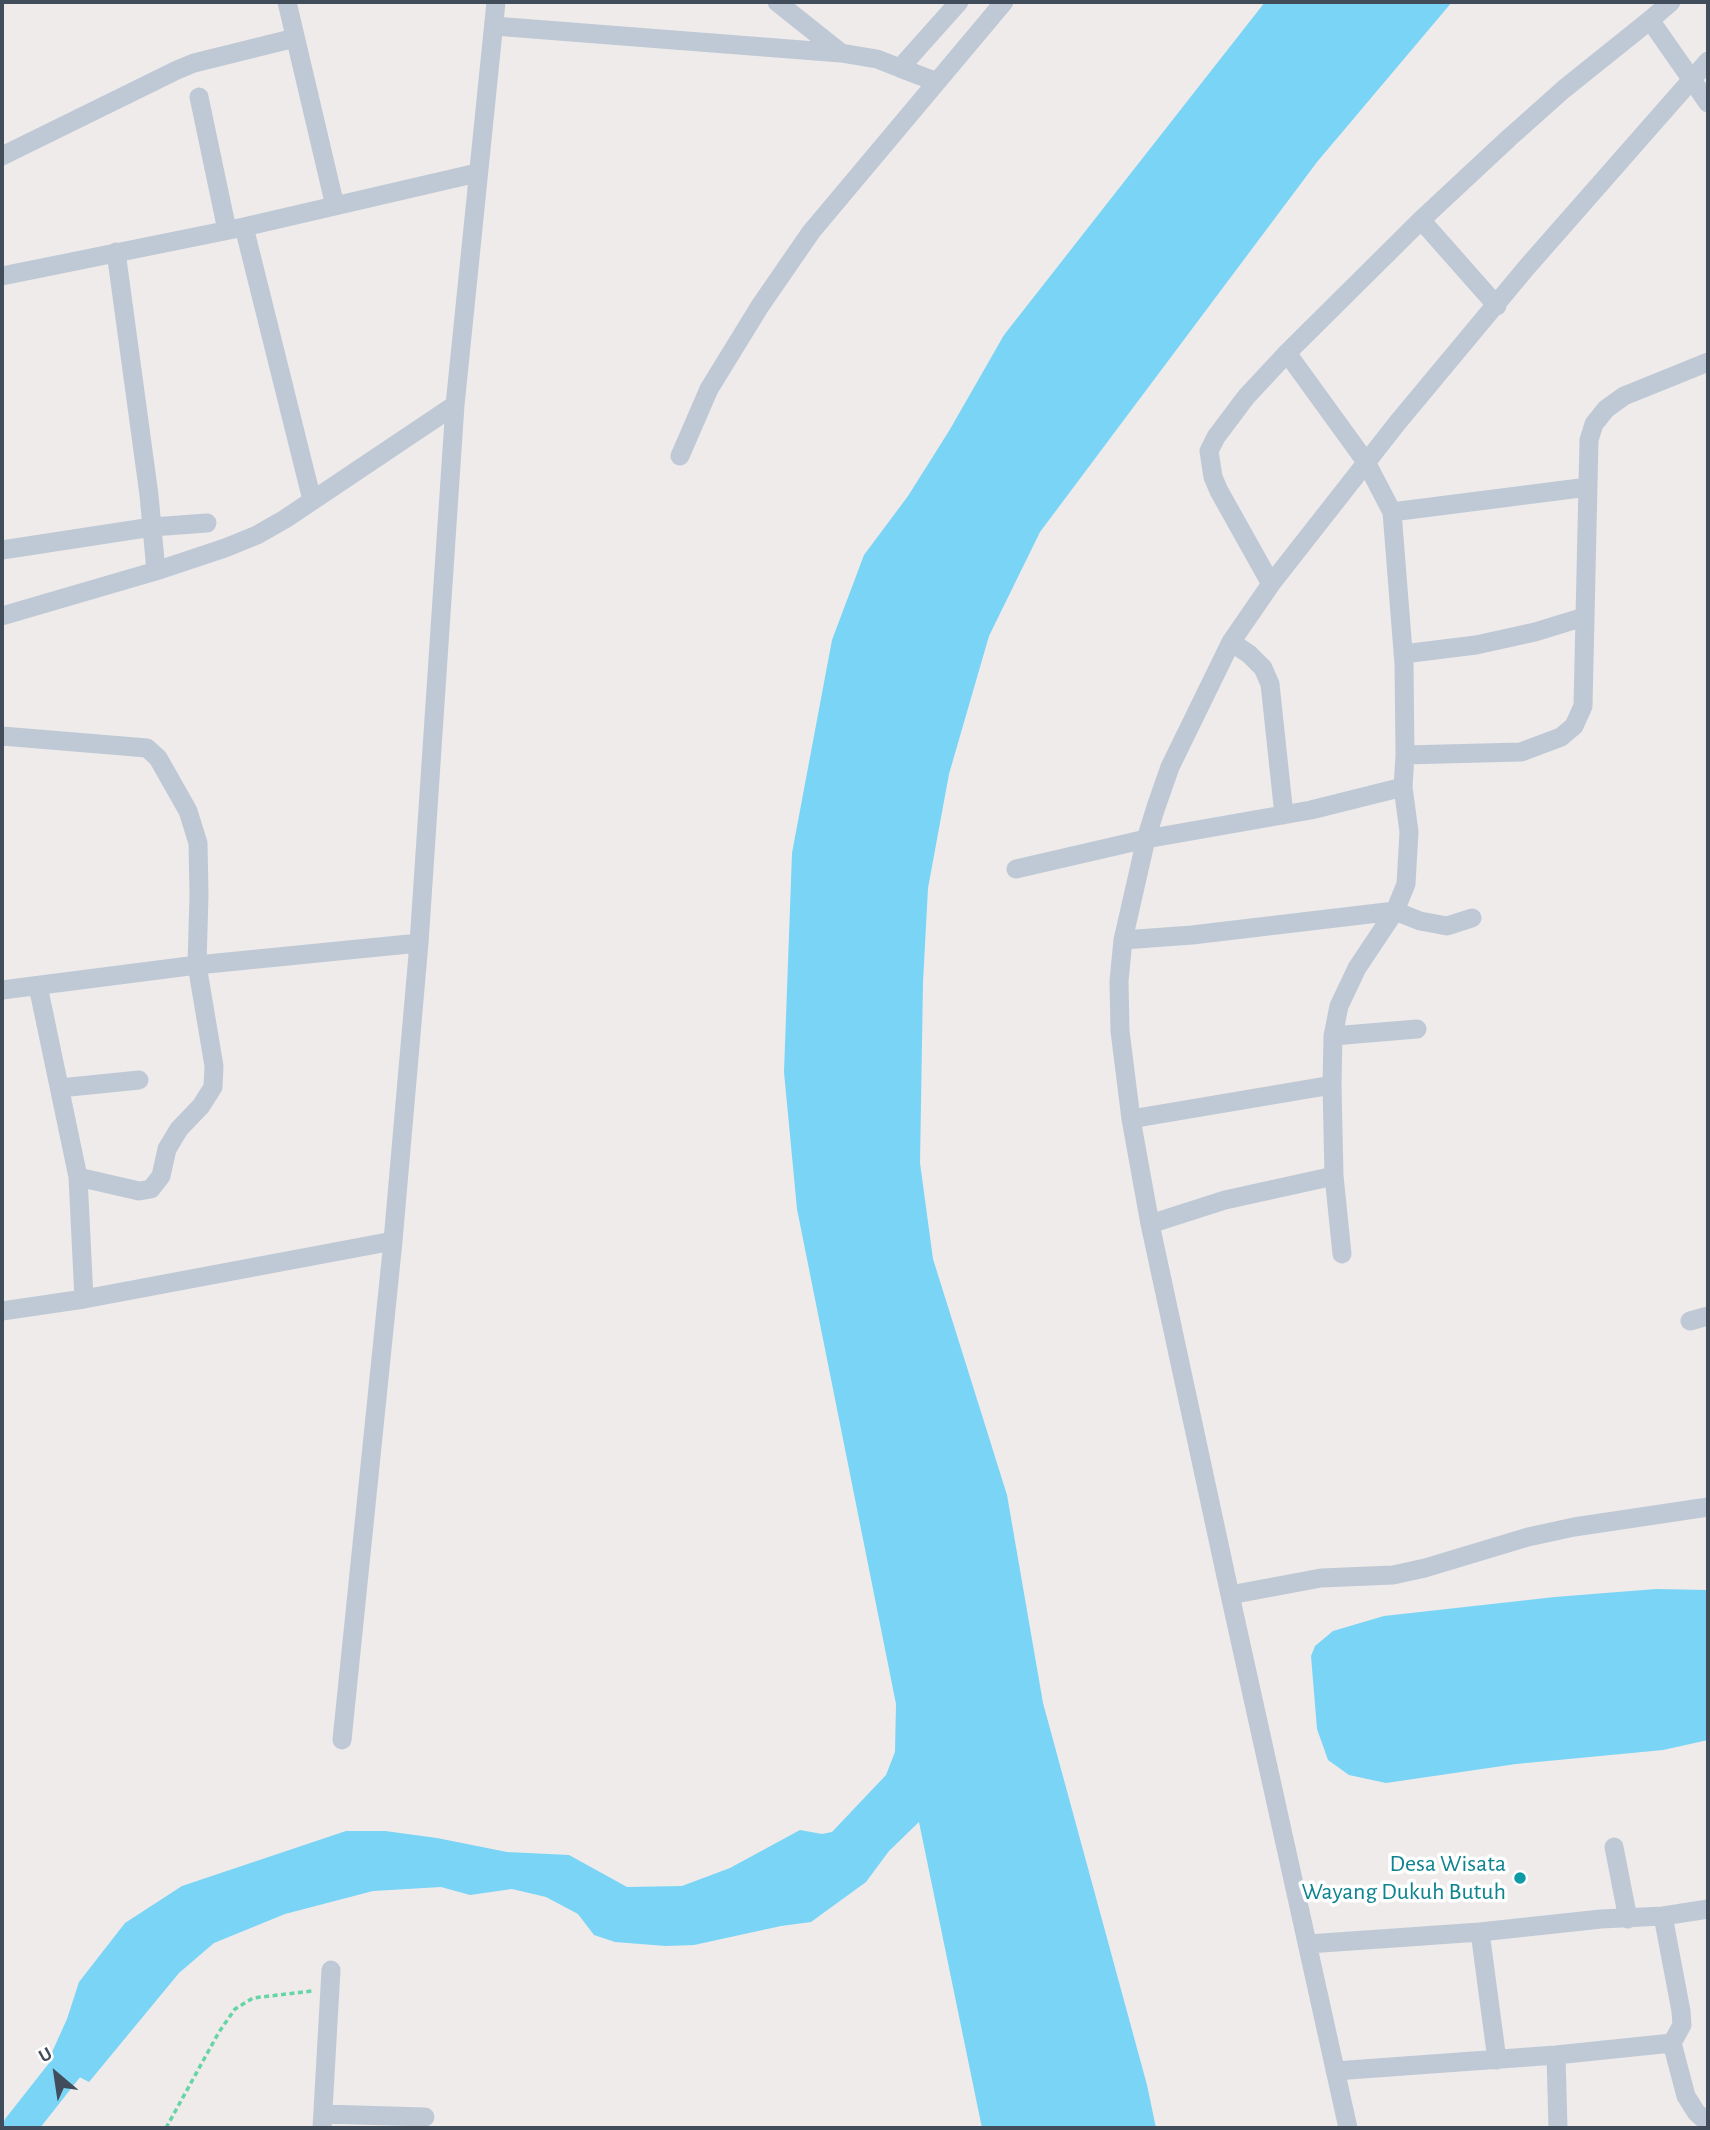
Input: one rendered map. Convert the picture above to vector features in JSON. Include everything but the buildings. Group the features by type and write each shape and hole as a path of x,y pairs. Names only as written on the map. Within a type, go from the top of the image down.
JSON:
{"street":[{"path":"287,2 335,206"},
{"path":"342,1740 393,1241 419,943 455,405 496,2"},
{"path":"777,2 841,53"},
{"path":"900,68 959,2"},
{"path":"680,456 709,388 760,306 811,232 1004,2"},
{"path":"1272,584 1213,477 1209,451 1216,437 1246,397 1287,352 1421,220 1554,97 1671,2"},
{"path":"1650,20 1708,103"},
{"path":"494,26 841,53 877,60 937,82"},
{"path":"2,156 194,63 295,38"},
{"path":"1348,2128 1150,1224 1131,1119 1120,1031 1119,981 1123,940 1146,839 1170,767 1231,642 1272,584 1366,463 1527,267 1708,61"},
{"path":"199,97 312,499"},
{"path":"2,276 235,229 477,173"},
{"path":"1421,220 1497,306"},
{"path":"116,252 156,571"},
{"path":"1287,352 1366,463 1392,512 1403,654 1403,787 1409,832 1406,884 1395,911 1346,988 1333,1036 1334,1176 1342,1254"},
{"path":"1405,755 1521,752 1561,737 1574,726 1583,706 1589,440 1594,424 1606,409 1624,396 1708,362"},
{"path":"2,616 156,571 257,535 455,405"},
{"path":"1392,512 1588,487"},
{"path":"2,550 152,527 206,523"},
{"path":"1403,654 1476,645 1535,632 1584,617"},
{"path":"1231,642 1263,668 1270,684 1284,815"},
{"path":"2,736 147,748 168,773 172,786 188,811 198,843 197,965 214,1066 214,1087 201,1106 179,1129 167,1149 160,1175 151,1189 139,1191 78,1177"},
{"path":"1016,869 1146,839 1284,815 1403,787"},
{"path":"1123,940 1192,935 1395,911 1420,921 1447,926 1472,918"},
{"path":"2,990 197,965 419,943"},
{"path":"38,986 78,1177 84,1299"},
{"path":"1333,1036 1417,1029"},
{"path":"60,1088 139,1080"},
{"path":"1131,1119 1332,1085"},
{"path":"1150,1224 1225,1200 1334,1176"},
{"path":"2,1311 84,1299 393,1241"},
{"path":"1230,1595 1321,1578 1393,1575 1528,1537 1574,1527 1708,1507"},
{"path":"1614,1847 1628,1919"},
{"path":"1308,1944 1663,1916 1708,1909"},
{"path":"1663,1916 1682,2025 1672,2043 1686,2096 1696,2112 1708,2123"},
{"path":"1480,1932 1497,2060"},
{"path":"331,1979 322,2121 425,2116"},
{"path":"1335,2071 1556,2056 1672,2043"},
{"path":"1556,2056 1558,2128"}],"path":[{"path":"166,2128 219,2032 235,2009 253,1998 331,1979"}],"water":[{"path":"1265,2 1452,2 1317,162 1040,532 989,636 949,774 928,888 923,982 920,1163 933,1259 1007,1495 1043,1703 1147,2085 1156,2128 982,2128 919,1822 889,1851 866,1882 811,1922 694,1945 615,1942 594,1935 578,1914 546,1897 512,1889 470,1895 441,1887 373,1891 285,1914 214,1943 179,1973 89,2082 48,2061 67,2019 79,1982 125,1923 182,1886 346,1831 385,1831 507,1852 569,1855 627,1887 682,1886 730,1868 800,1830 822,1834 832,1832 886,1775 895,1752 896,1704 797,1209 784,1072 792,853 832,640 864,555 908,496 1004,335"},
{"path":"1656,1589 1708,1590 1708,1740 1663,1750 1516,1764 1386,1783 1349,1775 1328,1760 1317,1729 1311,1656 1315,1646 1333,1631 1384,1616"}],"waterway":[{"path":"19,2128 78,2053 89,2031"}],"place":[{"name":"Desa Wisata Wayang Dukuh Butuh","path":"1520,1878"}]}
